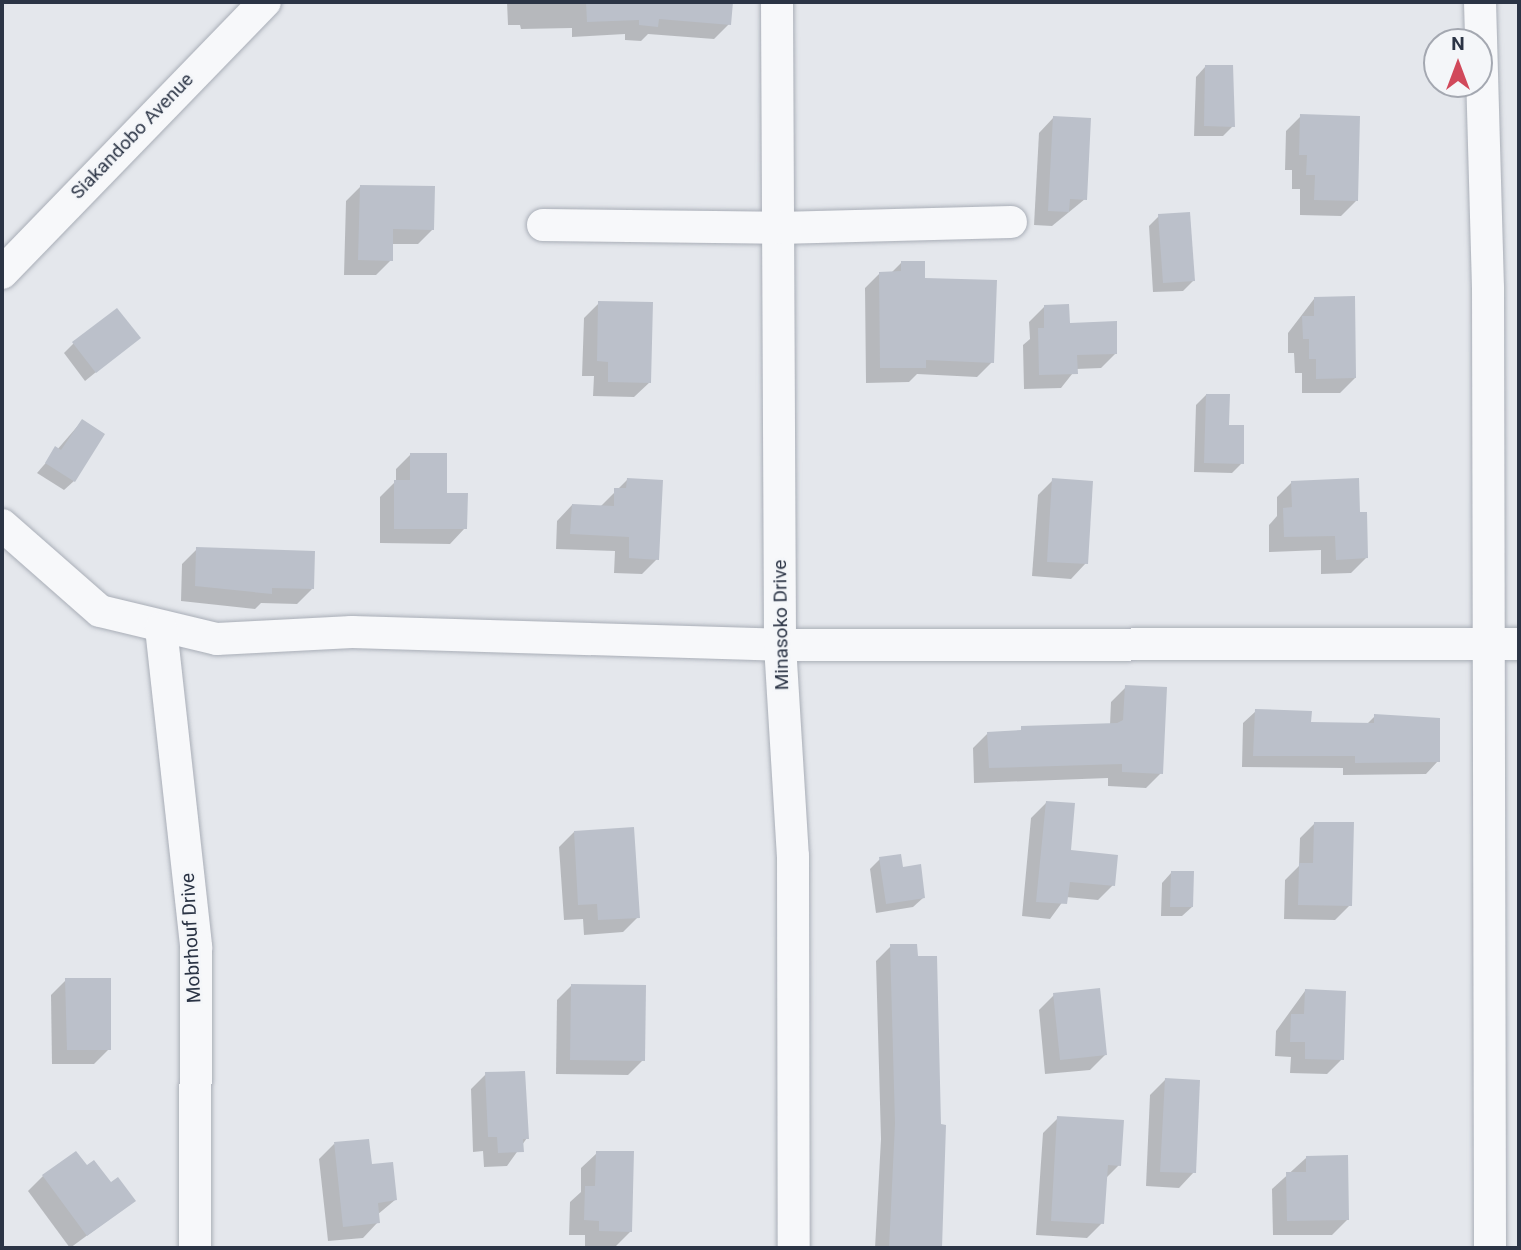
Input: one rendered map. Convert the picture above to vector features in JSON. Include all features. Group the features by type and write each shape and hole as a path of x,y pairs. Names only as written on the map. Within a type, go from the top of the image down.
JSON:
{"street":[{"name":"Siakandobo Avenue","path":"2,272 265,2"},
{"name":"Minasoko Drive","path":"777,2 780,645 793,856 794,1248"},
{"path":"1480,2 1488,288 1504,643 1490,1248"},
{"path":"543,225 778,228 1011,222"},
{"path":"2,525 100,611 161,628 217,639 352,632 780,645 1504,643"},
{"name":"Mobrhouf Drive","path":"161,628 196,947 195,1248"}],"building":[{"path":"586,2 733,2 731,25 659,19 658,27 639,25 639,20 587,22"},
{"path":"1205,65 1233,65 1235,127 1204,126"},
{"path":"1300,114 1360,116 1358,201 1314,200 1315,175 1306,175 1307,155 1299,155"},
{"path":"1053,116 1091,118 1087,200 1070,199 1069,212 1048,211"},
{"path":"360,185 435,186 434,230 393,229 393,261 358,260"},
{"path":"1190,212 1195,281 1163,283 1158,214"},
{"path":"901,261 925,261 925,278 997,280 994,363 926,360 926,368 880,368 879,272 901,271"},
{"path":"1355,296 1356,378 1316,379 1316,359 1309,359 1309,339 1303,339 1302,316 1314,316 1314,297"},
{"path":"598,301 653,302 651,383 608,382 608,362 597,361"},
{"path":"1069,304 1070,323 1117,321 1117,354 1077,355 1078,374 1039,375 1038,328 1044,328 1044,305"},
{"path":"117,308 141,338 96,373 72,342"},
{"path":"1206,394 1230,394 1229,425 1244,425 1244,464 1204,463"},
{"path":"82,419 105,434 75,482 45,463 55,446 61,450"},
{"path":"410,453 447,453 447,493 468,493 467,529 394,529 394,480 410,480"},
{"path":"627,478 663,480 659,560 629,558 629,537 570,534 572,504 614,506 614,488 626,488"},
{"path":"1052,478 1093,481 1088,564 1047,562"},
{"path":"1359,478 1360,512 1367,512 1368,558 1336,560 1335,536 1284,537 1283,508 1292,507 1291,481"},
{"path":"196,547 315,551 314,589 272,588 272,594 195,586"},
{"path":"1125,685 1167,687 1163,774 1122,772 1122,764 989,768 987,732 1021,730 1021,726 1117,723 1123,720"},
{"path":"1255,709 1312,711 1311,722 1374,723 1374,714 1440,718 1440,762 1355,763 1355,756 1253,756"},
{"path":"1046,801 1075,803 1071,850 1118,855 1115,886 1070,882 1067,904 1036,902"},
{"path":"1314,822 1354,822 1352,906 1298,905 1299,863 1313,863"},
{"path":"634,827 640,918 598,920 597,904 578,905 574,831"},
{"path":"901,854 903,867 921,864 925,898 886,904 879,857"},
{"path":"1171,871 1194,871 1193,907 1170,907"},
{"path":"890,944 917,944 918,956 937,956 941,1124 946,1125 942,1248 889,1248 895,1123"},
{"path":"65,978 111,978 111,1050 67,1050"},
{"path":"571,984 646,985 645,1061 570,1060"},
{"path":"1100,988 1107,1055 1060,1060 1053,993"},
{"path":"1305,989 1346,991 1344,1060 1305,1059 1305,1042 1290,1042 1291,1014 1304,1014"},
{"path":"525,1071 529,1139 523,1139 524,1152 498,1153 497,1137 488,1137 485,1072"},
{"path":"1165,1078 1200,1080 1196,1173 1160,1172"},
{"path":"1057,1116 1124,1120 1121,1166 1108,1165 1104,1224 1051,1221"},
{"path":"369,1139 372,1164 393,1162 397,1200 378,1203 380,1223 343,1227 334,1142"},
{"path":"76,1151 87,1165 94,1160 111,1182 118,1177 136,1201 87,1236 42,1175"},
{"path":"596,1151 634,1151 632,1232 599,1231 599,1221 584,1220 585,1186 595,1186"},
{"path":"1348,1155 1349,1220 1287,1221 1286,1172 1306,1172 1306,1156"}]}
